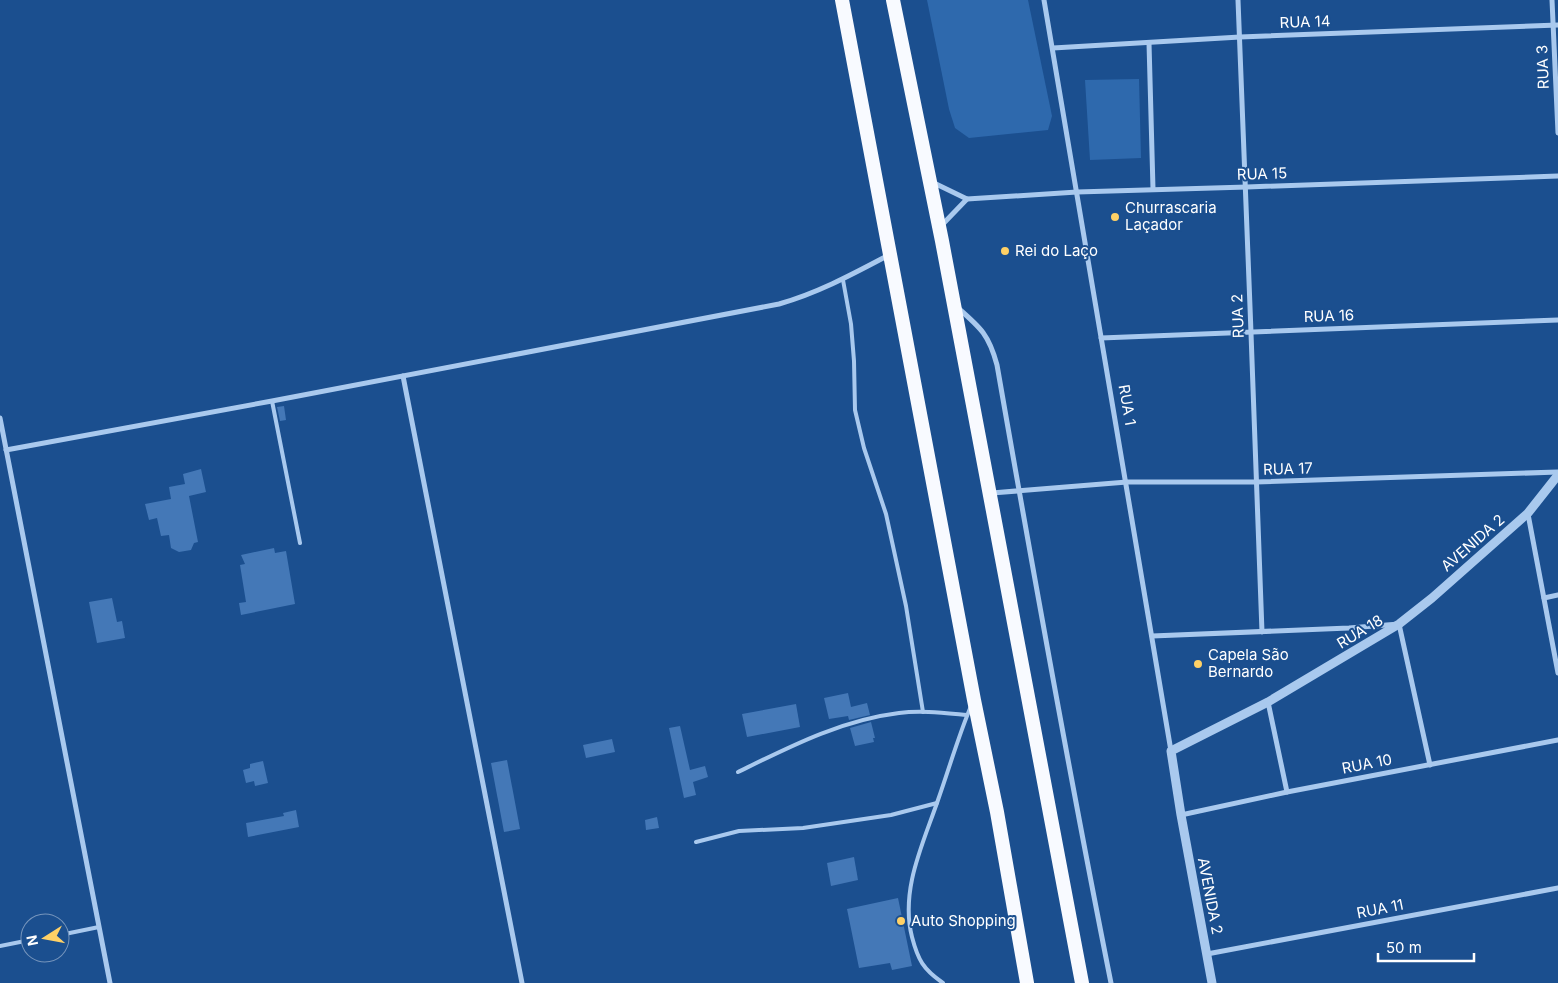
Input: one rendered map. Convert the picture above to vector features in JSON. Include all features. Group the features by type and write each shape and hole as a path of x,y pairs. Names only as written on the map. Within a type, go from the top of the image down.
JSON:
{"highway":[{"path":"893,0 931,182 991,493 1082,983"},
{"path":"843,2 889,255 997,812 1027,983"}],"street":[{"name":"RUA 1","path":"1044,0 1127,482 1181,815"},
{"name":"RUA 2","path":"1238,0 1247,187 1262,632"},
{"name":"RUA 3","path":"1552,0 1556,26 1558,133"},
{"name":"RUA 14","path":"1053,48 1240,37 1556,26"},
{"path":"1149,43 1154,189"},
{"name":"RUA 15","path":"967,199 1154,189 1558,176"},
{"path":"931,182 967,199 939,229"},
{"path":"6,450 272,402 779,304 843,280 889,255"},
{"path":"954,304 979,326 994,351 1078,822 1111,983"},
{"name":"RUA 16","path":"1101,338 1558,320"},
{"path":"403,376 522,983"},
{"path":"0,418 110,983"},
{"name":"RUA 17","path":"991,493 1127,482 1256,482 1558,474"},
{"name":"AVENIDA 2","path":"1399,624 1432,598 1528,513 1558,474"},
{"path":"1528,513 1558,673"},
{"path":"1544,598 1558,595"},
{"path":"1399,624 1430,764"},
{"name":"RUA 18","path":"1152,636 1399,624"},
{"name":"RUA 18","path":"1171,751 1268,702 1399,624"},
{"path":"1268,702 1287,792"},
{"name":"RUA 10","path":"1181,815 1287,792 1558,740"},
{"name":"AVENIDA 2","path":"1181,815 1212,983"},
{"name":"RUA 11","path":"1207,954 1558,888"}],"lane":[{"path":"843,280 851,324 855,410 864,448 886,514 906,606 923,712"},
{"path":"272,402 300,543"},
{"path":"943,983 927,970 917,955 910,930 908,909 911,881 967,715 974,700"},
{"path":"738,772 798,743 834,728 864,719 901,713 923,712 967,715"},
{"path":"696,842 739,831 803,828 891,815 937,803"},
{"path":"70,932 99,927"},
{"path":"0,946 20,942"}],"shaded area":[{"path":"927,0 1028,0 1052,116 1048,130 969,138 955,128 949,109"},
{"path":"1139,79 1141,158 1090,160 1085,80"}],"building":[{"path":"284,406 286,420 280,421 277,407"},
{"path":"201,469 206,492 189,496 198,542 194,543 191,550 179,552 171,548 169,535 161,536 157,518 149,520 145,504 171,499 169,487 185,484 183,474"},
{"path":"274,548 275,553 286,551 295,604 241,615 239,603 246,602 240,565 245,564 241,555"},
{"path":"112,598 117,622 122,621 125,638 97,643 89,602"},
{"path":"848,693 851,707 867,703 870,715 849,720 848,716 829,719 824,698"},
{"path":"796,704 800,727 747,737 742,714"},
{"path":"871,722 875,738 873,738 874,742 855,746 850,728"},
{"path":"680,726 690,770 705,766 708,777 693,782 696,795 684,798 669,728"},
{"path":"612,739 615,752 586,758 583,745"},
{"path":"507,760 520,829 504,832 491,763"},
{"path":"263,761 268,783 255,786 254,781 246,783 243,770 250,768 250,764"},
{"path":"296,810 299,827 248,837 246,823 284,816 283,813"},
{"path":"657,817 659,828 646,830 645,820"},
{"path":"854,857 858,880 831,886 827,863"},
{"path":"898,898 912,966 892,970 890,963 859,968 847,909"}],"place":[{"name":"Churrascaria Laçador","path":"1115,217"},
{"name":"Rei do Laço","path":"1005,251"},
{"name":"Capela São Bernardo","path":"1198,664"},
{"name":"Auto Shopping","path":"901,921"}]}
